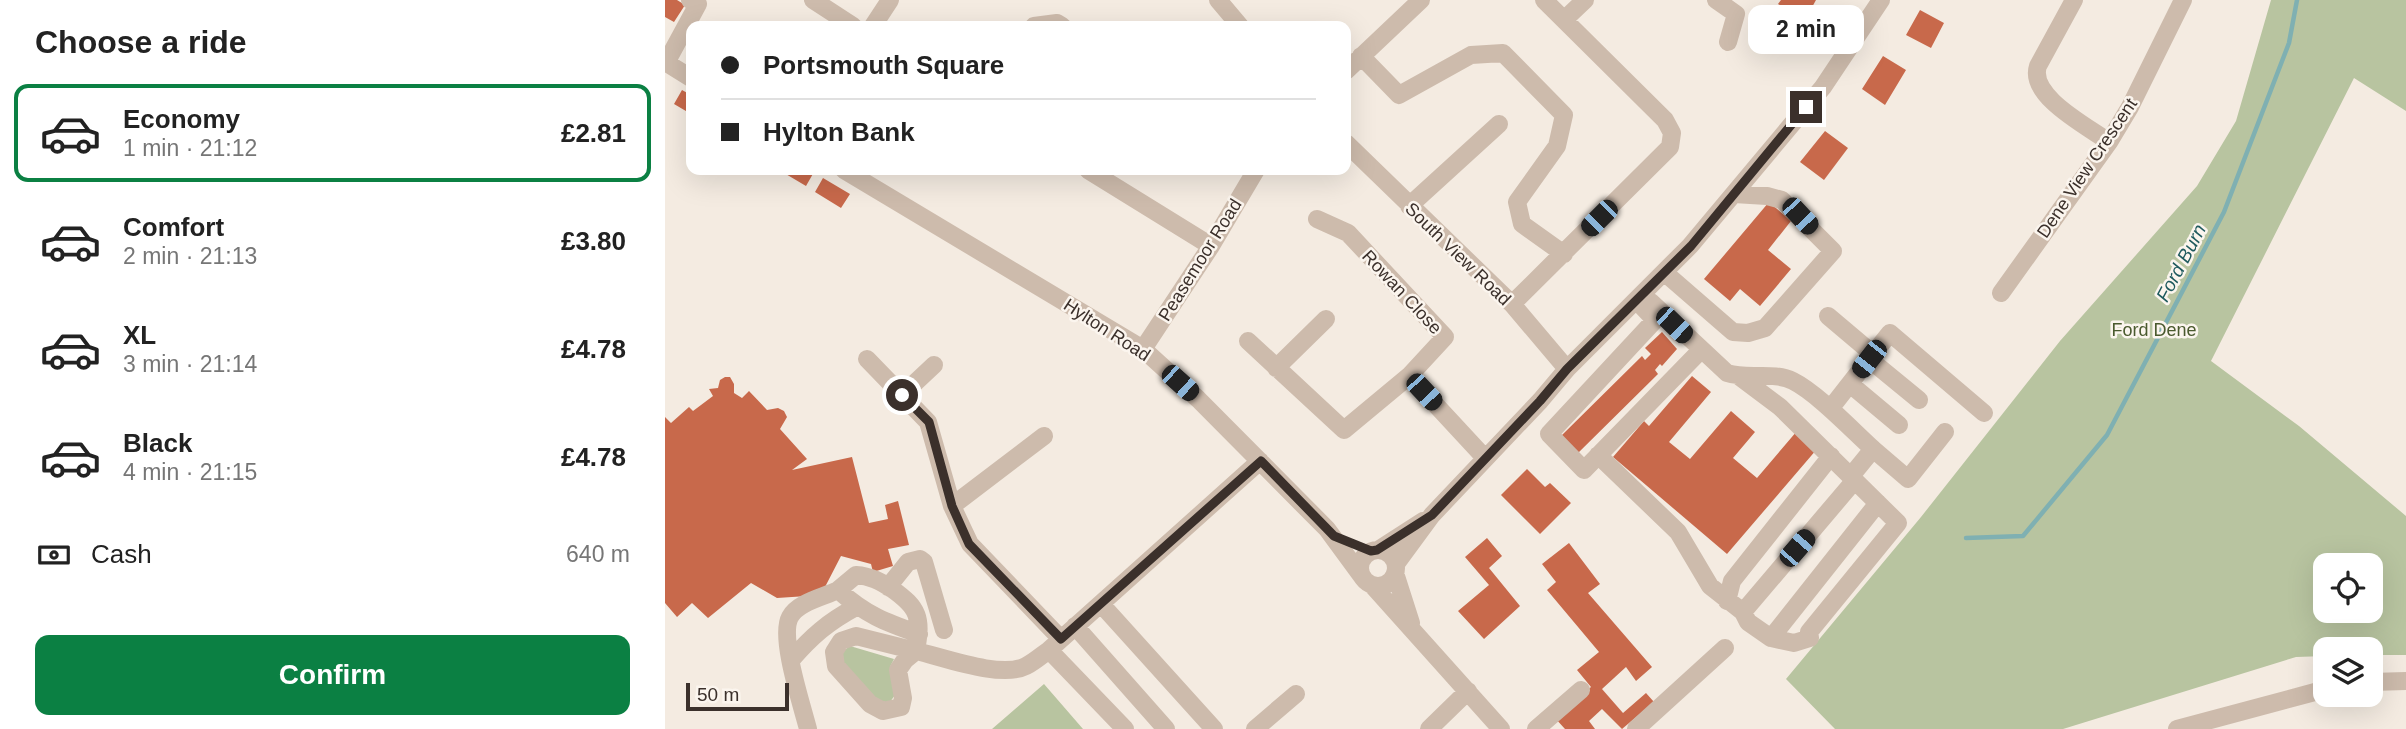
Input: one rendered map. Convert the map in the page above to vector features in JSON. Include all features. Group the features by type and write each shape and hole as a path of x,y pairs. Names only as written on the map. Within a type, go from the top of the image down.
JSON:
{"street":[{"path":"688,21 698,4 690,0"},
{"path":"813,0 845,21"},
{"path":"876,21 890,0"},
{"path":"1217,0 1236,21"},
{"path":"1351,66 1421,0"},
{"path":"1512,304 1670,147 1672,132 1665,120 1544,0"},
{"path":"1565,19 1585,0"},
{"path":"1716,0 1736,14 1728,42"},
{"path":"1432,515 1362,559 1360,567 1368,581 1385,584 1432,515 1567,369 1691,246 1823,87 1881,0"},
{"path":"2074,0 2038,66 2038,82 2050,100 2109,142"},
{"name":"Dene View Crescent","path":"2001,293 2109,142 2130,107 2183,0"},
{"path":"686,25 665,62 686,75"},
{"path":"1361,57 1399,95 1471,54 1503,53 1564,115 1556,146 1517,202 1522,224 1564,254"},
{"path":"1409,206 1499,124"},
{"name":"South View Road","path":"1351,148 1512,304 1567,369"},
{"name":"Hylton Road","path":"853,175 1143,349 1199,399 1334,536 1368,581 1501,729"},
{"path":"1096,175 1211,246"},
{"name":"Peasemoor Road","path":"1143,349 1211,246 1253,175"},
{"path":"1664,273 1733,332 1748,333 1765,328 1833,251 1782,200 1767,196 1734,194"},
{"name":"Rowan Close","path":"1248,341 1344,430 1409,376 1445,337 1348,233 1317,219"},
{"path":"1598,456 1678,532 1710,586 1743,612 1748,622 1772,638 1794,643 1809,638 1809,632 1898,523 1780,407 1740,377 1727,373 1640,298"},
{"path":"1640,298 1655,320 1549,434 1584,470 1701,350"},
{"path":"1828,316 1919,400"},
{"path":"1276,368 1326,319"},
{"path":"1830,409 1890,333 1985,413"},
{"path":"867,359 929,422 952,506 969,544 1125,729"},
{"path":"902,395 934,365"},
{"path":"1409,376 1485,458"},
{"path":"1740,377 1792,380 1830,409 1908,478 1945,432"},
{"path":"1850,384 1899,425"},
{"path":"952,506 1044,436"},
{"path":"1743,612 1853,478 1873,449"},
{"path":"1727,601 1732,581 1831,456"},
{"path":"888,587 908,562 920,559 924,562 932,608 993,669 1011,670 1025,667 1101,604 1261,461"},
{"path":"1772,638 1878,503"},
{"name":"Hylton Road","path":"1334,536 1374,550"},
{"path":"1374,550 1387,552 1395,569"},
{"name":"Hylton Road","path":"1395,569 1413,629"},
{"path":"808,729 785,636 791,616 802,606 838,590 856,575 869,576 888,587 911,603 918,618 932,608"},
{"path":"838,590 856,607 876,618 932,608"},
{"path":"1101,604 1214,729"},
{"path":"791,660 819,630 856,607"},
{"path":"932,608 898,670 904,698 901,707 883,711 870,704 837,666 834,652 841,641 932,608"},
{"path":"1075,626 1166,729"},
{"path":"1636,729 1725,648"},
{"path":"2383,682 2406,681"},
{"path":"1536,729 1581,690"},
{"path":"1429,729 1468,691"},
{"path":"2177,729 2313,692"},
{"path":"1255,729 1296,694"}],"green space":[{"name":"Ford Dene","path":"2271,0 2406,0 2406,111 2354,78 2211,361 2299,426 2406,516 2406,655 2383,655 2383,637 2313,637 2313,656 2296,657 2063,729 1835,729 1786,679 1921,517 2060,341 2197,186 2236,121"},
{"path":"850,646 894,659 890,667 895,695 890,702 881,703 843,664 843,654"},
{"path":"1044,684 1083,729 992,729"}],"building":[{"path":"665,0 677,0 685,5 674,22 665,17"},
{"path":"1781,0 1816,0 1805,20 1778,4"},
{"path":"1920,10 1944,23 1931,48 1906,35"},
{"path":"1883,56 1906,70 1885,105 1862,89"},
{"path":"682,90 686,92 686,111 674,104"},
{"path":"1825,131 1848,148 1824,180 1800,162"},
{"path":"787,175 812,175 806,186"},
{"path":"823,178 850,194 841,208 815,192"},
{"path":"1769,202 1791,221 1768,250 1791,269 1760,306 1740,289 1730,301 1704,279"},
{"path":"1662,332 1677,349 1655,370 1658,374 1577,454 1560,437 1642,356 1645,360 1651,354 1645,348"},
{"path":"1692,376 1711,392 1669,442 1690,459 1731,411 1755,432 1733,458 1757,478 1797,431 1817,449 1727,554 1613,457 1644,421 1649,426"},
{"path":"730,377 734,384 734,393 742,398 749,391 767,410 778,408 784,411 787,417 780,429 807,459 792,470 852,457 869,523 888,519 885,505 898,501 909,545 888,549 893,566 873,572 871,564 841,556 825,587 807,596 777,598 751,583 708,618 692,603 677,617 665,603 665,417 671,423 689,407 693,411 713,396 709,389 718,388 720,380"},
{"path":"1527,469 1545,487 1550,483 1571,503 1540,534 1501,495"},
{"path":"1487,538 1502,556 1489,568 1520,606 1484,639 1458,611 1489,585 1465,557"},
{"path":"1569,543 1600,584 1588,593 1652,667 1636,681 1626,667 1602,689 1623,713 1646,693 1654,702 1622,729 1602,709 1589,721 1595,729 1565,729 1555,718 1591,687 1577,670 1599,652 1547,590 1556,582 1542,564"}],"waterway":[{"name":"Ford Burn","path":"1966,538 2023,536 2107,435 2224,212 2289,43 2297,0"}],"route":[{"path":"902,395 929,422 952,506 969,544 1061,639 1261,461 1334,536 1371,551 1377,550 1432,515 1567,369 1691,246 1806,107"}]}
